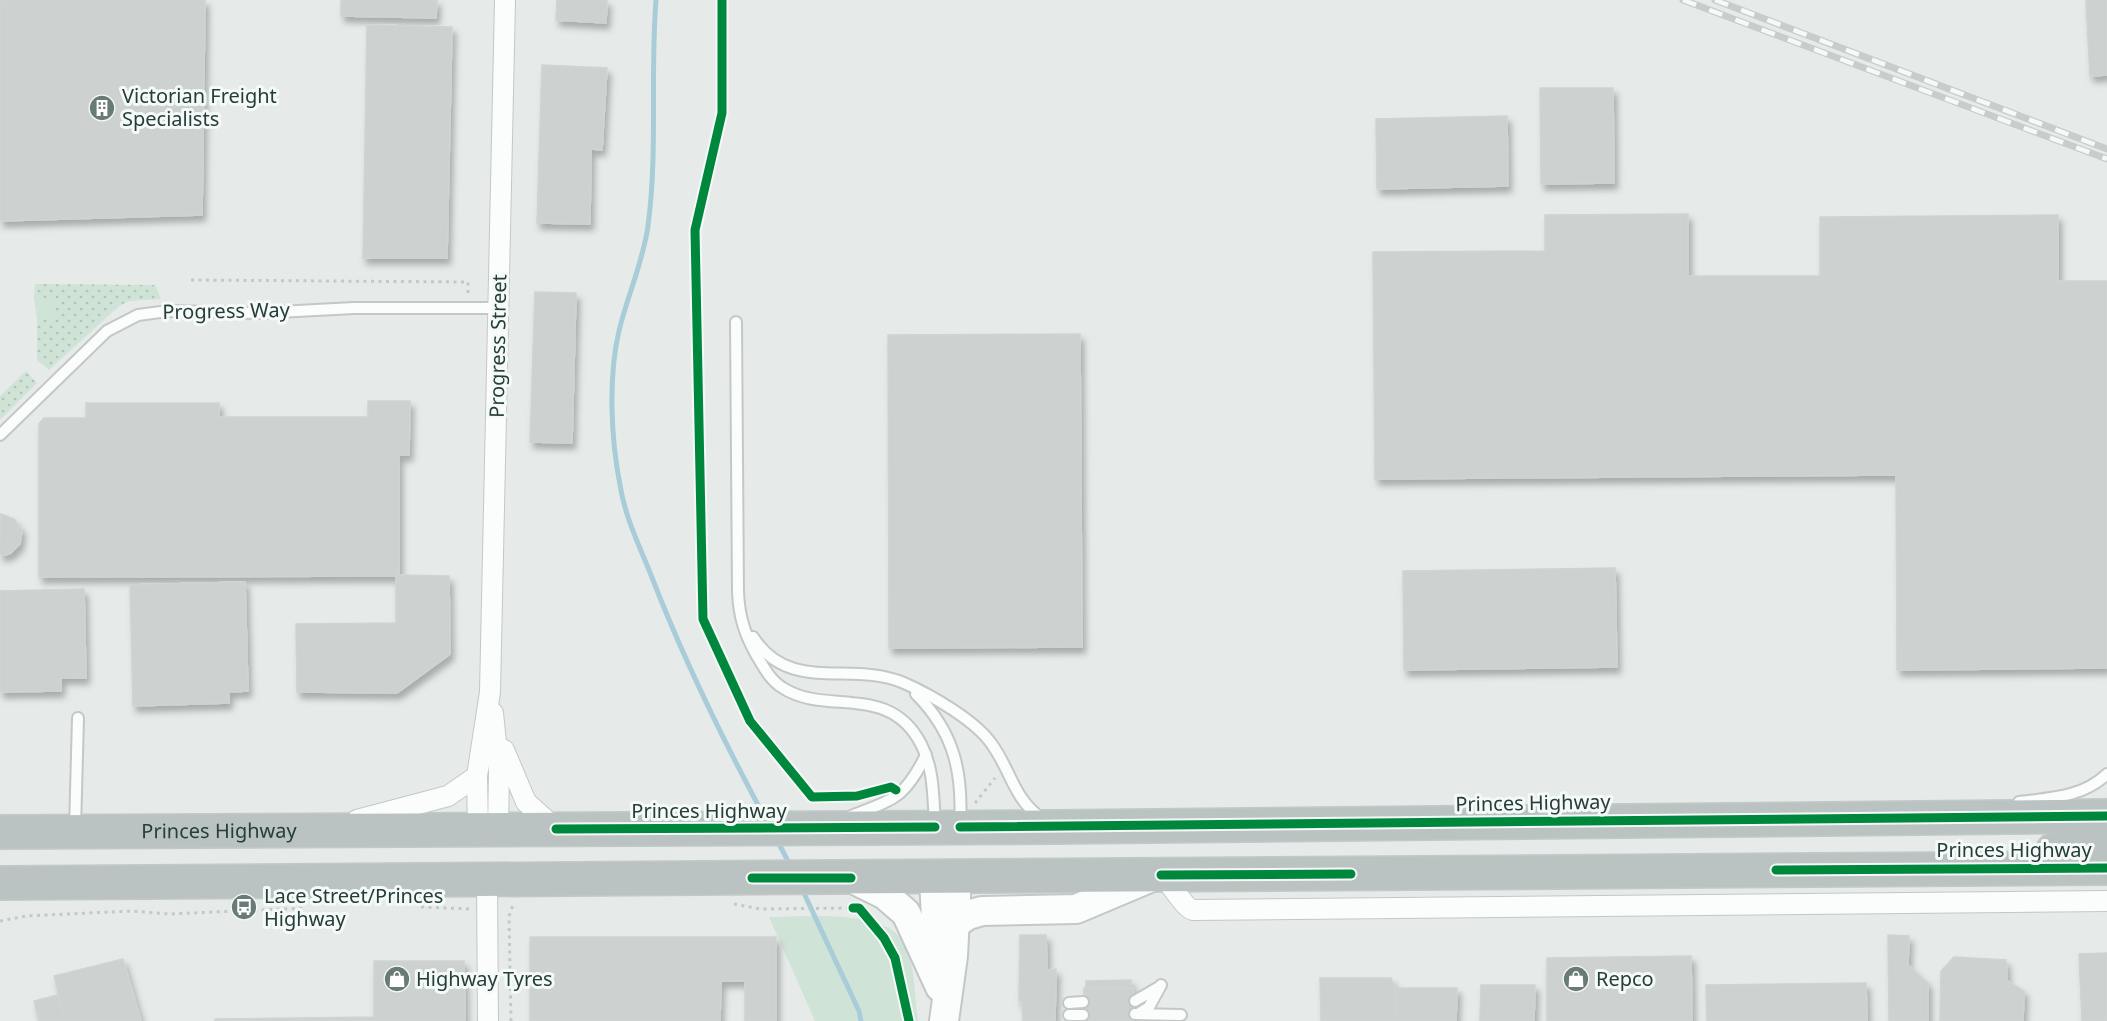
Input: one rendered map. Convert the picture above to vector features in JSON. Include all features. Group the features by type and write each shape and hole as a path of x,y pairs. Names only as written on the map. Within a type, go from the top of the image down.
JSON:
{"highway":[{"name":"Princes Highway","path":"0,832 814,828 956,819 1054,826 2107,816"},
{"path":"946,877 956,819"},
{"path":"1774,819 1776,870"},
{"path":"487,893 488,830"},
{"path":"48,883 64,832"},
{"path":"1848,869 1874,859 1903,853 2072,850 2107,841"},
{"name":"Princes Highway","path":"0,883 487,893 756,893 845,888 946,877 2107,868"}],"main road":[{"path":"955,924 968,915 982,911 1076,909 1159,875"},
{"path":"943,1005 955,924 946,877"},
{"path":"943,1005 946,877"},
{"path":"845,888 885,895 906,913 943,1005"}],"street":[{"name":"Progress Street","path":"488,830 477,776 490,692 505,0"},
{"name":"Progress Street","path":"488,830 499,772 490,692"},
{"path":"495,725 515,783 526,802 556,829"},
{"path":"317,830 448,796 477,776"},
{"path":"1776,870 1780,903"},
{"path":"1159,875 1173,886 1186,907 1193,910 2107,901"},
{"path":"487,893 488,1021"}],"lane":[{"name":"Progress Way","path":"0,435 107,331 138,315 168,311 259,313 354,308 498,308"},
{"path":"736,322 738,592 742,625 760,661 775,682 803,697 851,701 888,711 912,731 926,755 933,783 956,819"},
{"path":"738,592 743,617 752,636 766,653 782,664 810,673 880,675 905,684 983,733 995,748 1025,805 1054,826"},
{"path":"905,684 939,720 953,748 962,787 956,819"},
{"path":"64,832 78,718"},
{"path":"814,828 900,794 914,779 926,755"},
{"path":"2003,803 2081,792 2095,786 2107,774"},
{"name":"Princes Highway","path":"1842,819 1980,805"},
{"path":"1135,1001 1161,985 1149,1007 1135,1014 1181,1015"},
{"path":"1069,1003 1083,1002"},
{"path":"1069,1015 1083,1015"}],"path":[{"path":"191,280 468,282 468,308"},
{"path":"956,819 977,801 998,775"},
{"path":"730,903 756,893 845,888 864,914"},
{"path":"411,906 451,909 487,893 513,905"},
{"path":"511,1021 509,916 513,905 520,902"},
{"path":"0,921 26,916 120,911 169,914 309,908"}],"green space":[{"path":"35,284 155,285 161,299 129,301 119,306 49,370 37,360 37,320 55,320 55,298 34,298"},
{"path":"34,298 55,298 56,320 37,320"},
{"path":"26,371 37,383 0,420 0,396"},
{"path":"820,916 860,919 892,930 902,940 910,958 918,1021 815,1021 769,917"}],"building":[{"name":"Victorian Freight Specialists","path":"0,0 205,0 202,215 0,221"},
{"path":"341,0 437,0 436,18 341,16"},
{"path":"557,0 607,0 606,23 556,20"},
{"path":"2086,0 2107,0 2107,75 2090,76"},
{"path":"367,25 452,27 447,258 363,258"},
{"path":"542,65 607,68 602,150 591,149 590,224 537,223"},
{"path":"1540,88 1613,88 1614,183 1541,184"},
{"path":"1507,116 1508,186 1377,189 1376,119"},
{"path":"1688,214 1688,276 1820,276 1820,217 2058,215 2058,281 2107,281 2107,668 1897,670 1896,475 1375,479 1373,252 1545,251 1545,215"},
{"path":"535,292 576,293 572,443 530,442"},
{"path":"1080,334 1082,647 889,648 888,335"},
{"path":"368,401 410,401 409,455 399,455 399,576 39,577 39,424 44,418 86,418 86,403 219,403 219,417 368,417"},
{"path":"1,514 14,519 22,530 20,544 11,553 5,555 0,555"},
{"path":"1615,568 1617,667 1404,670 1403,571"},
{"path":"396,575 449,576 450,654 397,693 297,692 296,624 396,623"},
{"path":"245,582 248,691 229,692 229,703 133,706 130,585"},
{"path":"84,589 86,678 61,678 61,691 0,692 0,591"},
{"path":"1020,935 1046,935 1047,970 1056,969 1055,1020 1023,1021 1022,1001 1019,1001"},
{"path":"1888,935 1909,936 1908,965 1928,983 1928,1021 1889,1021"},
{"path":"530,937 776,937 776,1021 745,1021 745,981 721,981 720,1021 530,1021"},
{"path":"2107,953 2107,1021 2082,1021 2079,954"},
{"path":"1691,956 1692,1021 1547,1021 1547,958"},
{"path":"1954,957 2006,960 2007,981 2024,991 2023,1021 1940,1021 1941,971"},
{"path":"123,959 141,1021 65,1021 54,976"},
{"path":"374,961 464,961 465,1021 215,1021 215,1019 374,1017"},
{"path":"1320,978 1391,978 1395,988 1395,1021 1321,1021"},
{"path":"1131,980 1131,988 1086,988 1086,981"},
{"path":"1866,983 1867,1021 1707,1021 1706,985"},
{"path":"1481,985 1535,985 1534,1021 1480,1021"},
{"path":"1084,988 1134,988 1135,1021 1083,1021"},
{"path":"1395,988 1457,988 1456,1021 1395,1021"},
{"path":"58,995 65,1021 39,1021 34,1001"}],"waterway":[{"path":"656,0 653,170 648,226 619,331 613,368 612,408 617,467 629,520 676,637 718,727 764,816"},
{"path":"777,840 791,867"},
{"path":"802,889 859,1011 861,1021"}],"railway":[{"path":"1683,0 2107,159"},
{"path":"1715,0 2107,149"}],"cycle path":[{"path":"722,0 722,113 695,230 703,619 750,721 812,797 857,796 891,787 896,790"},
{"path":"960,827 2107,816"},
{"path":"556,829 935,827"},
{"path":"1776,870 2107,868"},
{"path":"1161,875 1351,874"},
{"path":"752,878 851,878"},
{"path":"853,908 859,908 884,938 895,958 909,1021"}],"place":[{"name":"Victorian Freight Specialists","path":"102,108"},
{"name":"Lace Street/Princes Highway","path":"244,907"},
{"name":"Highway Tyres","path":"397,979"},
{"name":"Repco","path":"1576,979"}]}
